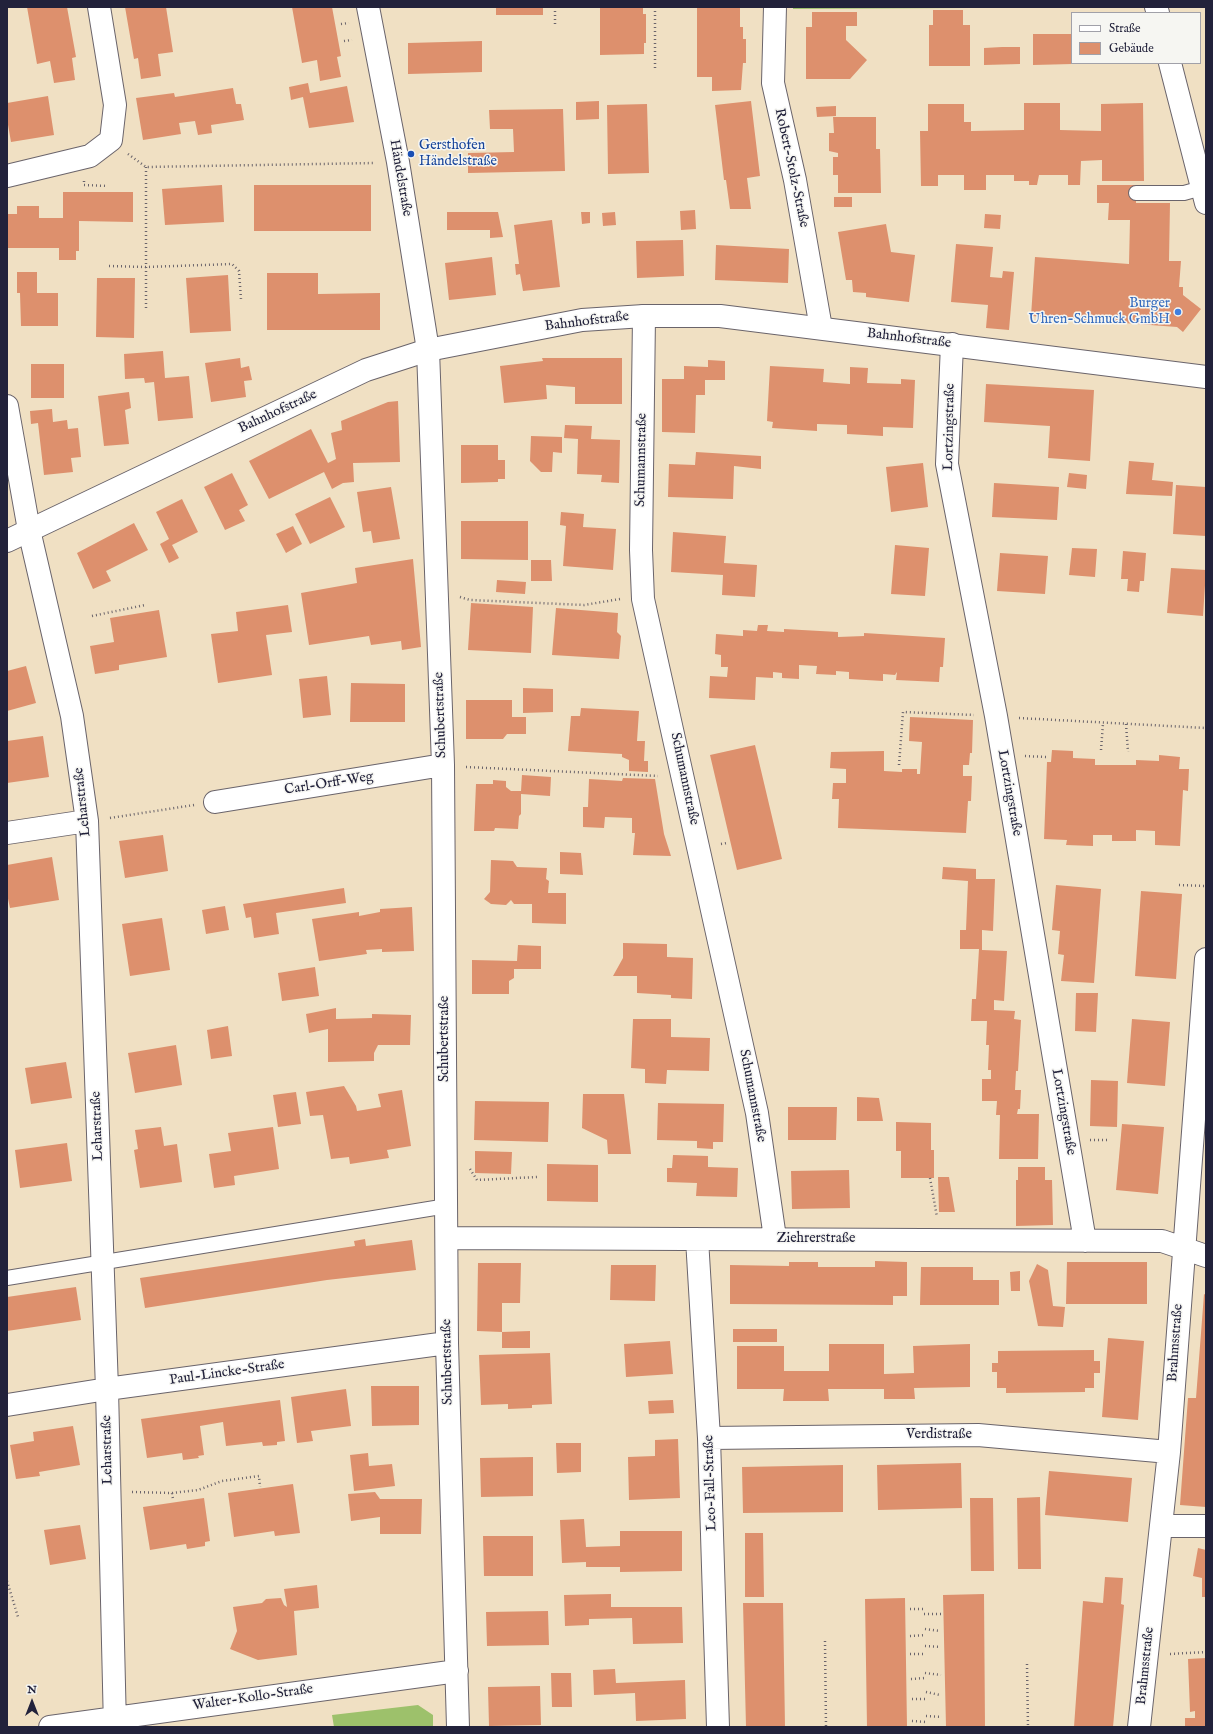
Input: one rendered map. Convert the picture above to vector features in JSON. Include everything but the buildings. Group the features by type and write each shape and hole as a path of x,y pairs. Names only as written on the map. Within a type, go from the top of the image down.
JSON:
{"street":[{"path":"7,176 90,156 111,140 115,105 99,7"},
{"name":"Händelstraße","path":"368,7 398,162 428,350"},
{"name":"Robert-Stolz-Straße","path":"775,7 773,83 795,180 821,328"},
{"path":"1170,64 1204,195"},
{"name":"Bahnhofstraße","path":"7,540 366,370 428,350 582,320 644,316 720,316 1206,377"},
{"name":"Schumannstraße","path":"644,316 641,544 643,592 757,1113 775,1238"},
{"name":"Lortzingstraße","path":"952,344 947,464 996,716 1085,1241"},
{"name":"Schubertstraße","path":"428,350 443,766 447,1163 447,1343 458,1727"},
{"name":"Leharstraße","path":"7,406 29,530 72,716 87,821 107,1389 115,1722"},
{"name":"Carl-Orff-Weg","path":"215,802 443,766"},
{"path":"7,833 87,821"},
{"name":"Brahmsstraße","path":"1140,1727 1169,1452 1183,1248 1206,959"},
{"name":"Ziehrerstraße","path":"447,1238 775,1238 1162,1241 1206,1256"},
{"name":"Leo-Fall-Straße","path":"697,1239 709,1438 718,1727"},
{"name":"Paul-Lincke-Straße","path":"7,1405 107,1389 447,1343"},
{"name":"Verdistraße","path":"709,1438 978,1435 1169,1452"},
{"path":"1162,1526 1206,1526"},
{"name":"Walter-Kollo-Straße","path":"50,1727 115,1722 457,1671"}],"lane":[{"path":"1136,193 1184,193 1204,195"},
{"path":"7,1278 447,1206"}],"path":[{"path":"555,7 555,26"},
{"path":"655,7 656,70"},
{"path":"146,309 146,167 398,162"},
{"path":"109,266 146,267 232,264 239,271 241,299"},
{"path":"437,591 470,600 584,605 626,598 643,592"},
{"path":"92,616 145,605"},
{"path":"899,765 903,712 1206,728"},
{"path":"1101,750 1102,722"},
{"path":"1126,724 1128,752"},
{"path":"443,766 683,777"},
{"path":"87,821 215,802"},
{"path":"1179,885 1206,886"},
{"path":"447,1163 466,1163 477,1180 537,1177"},
{"path":"930,1178 942,1240"},
{"path":"109,1488 132,1492 172,1493 198,1490 222,1481 259,1476 260,1487"},
{"path":"172,1493 173,1499"},
{"path":"7,1581 18,1618"},
{"path":"910,1609 924,1608"},
{"path":"924,1614 941,1614"},
{"path":"925,1629 940,1631"},
{"path":"910,1636 925,1635"},
{"path":"825,1641 826,1727"},
{"path":"925,1646 941,1646"},
{"path":"1148,1655 1206,1652"},
{"path":"910,1654 925,1654"},
{"path":"1027,1664 1028,1727"},
{"path":"925,1673 941,1675"},
{"path":"911,1679 925,1678"},
{"path":"926,1692 940,1695"},
{"path":"912,1699 926,1699"},
{"path":"926,1716 942,1717"},
{"path":"912,1721 926,1722"}],"green space":[{"path":"793,7 969,7 969,8 793,9"},
{"path":"418,1705 433,1715 433,1727 334,1727 332,1715"}],"place":[{"name":"Gersthofen Händelstraße","path":"411,154"},
{"name":"Burger Uhren-Schmuck GmbH","path":"1178,312"}]}
